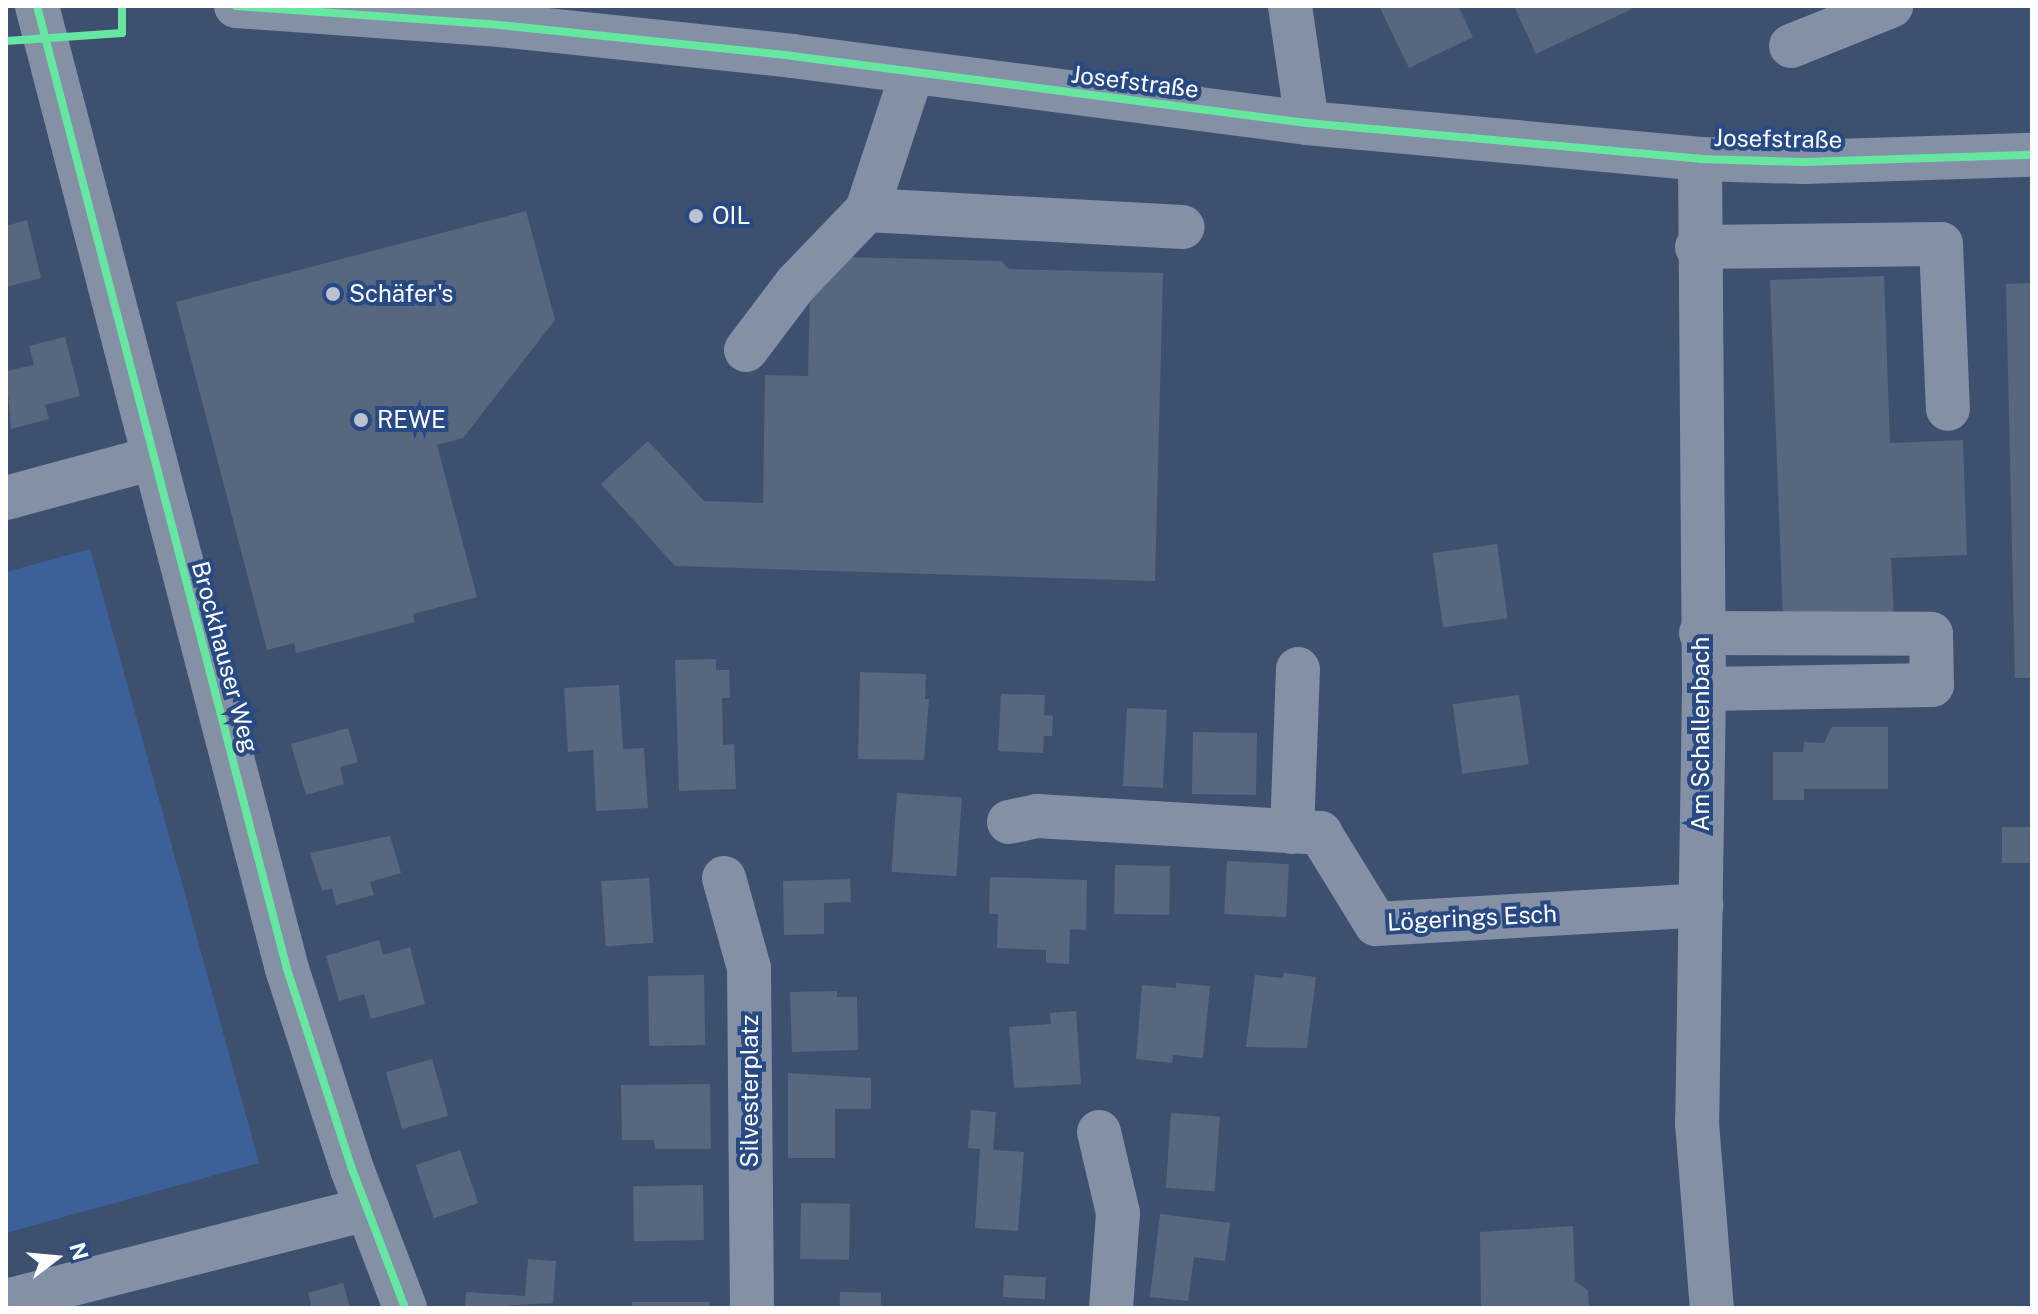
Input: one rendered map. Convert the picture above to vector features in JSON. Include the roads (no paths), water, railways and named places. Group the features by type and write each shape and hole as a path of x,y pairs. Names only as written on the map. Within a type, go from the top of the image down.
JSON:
{"street":[{"name":"Brockhauser Weg","path":"37,6 287,969 367,1209 405,1308"},
{"name":"Josefstraße","path":"236,6 490,24 1307,123 1700,159 1804,162 2032,155"},
{"path":"1290,6 1307,123"},
{"path":"1791,46 1891,6"},
{"path":"746,350 796,284 867,210 912,73"},
{"name":"Am Schallenbach","path":"1700,159 1697,247 1704,689 1697,1123 1712,1308"},
{"path":"867,210 1183,227"},
{"path":"1697,247 1941,244 1948,409"},
{"path":"6,498 153,458"},
{"path":"1701,633 1931,634 1932,685 1704,689"},
{"path":"1292,832 1298,669"},
{"name":"Lögerings Esch","path":"1009,822 1037,816 1320,833 1376,924 1701,905"},
{"name":"Silvesterplatz","path":"724,878 749,968 752,1308"},
{"path":"1099,1132 1118,1213 1111,1308"},
{"path":"6,1301 367,1209"}],"place":[{"name":"OIL","path":"696,216"},
{"name":"Schäfer's","path":"333,294"},
{"name":"REWE","path":"361,420"}]}
